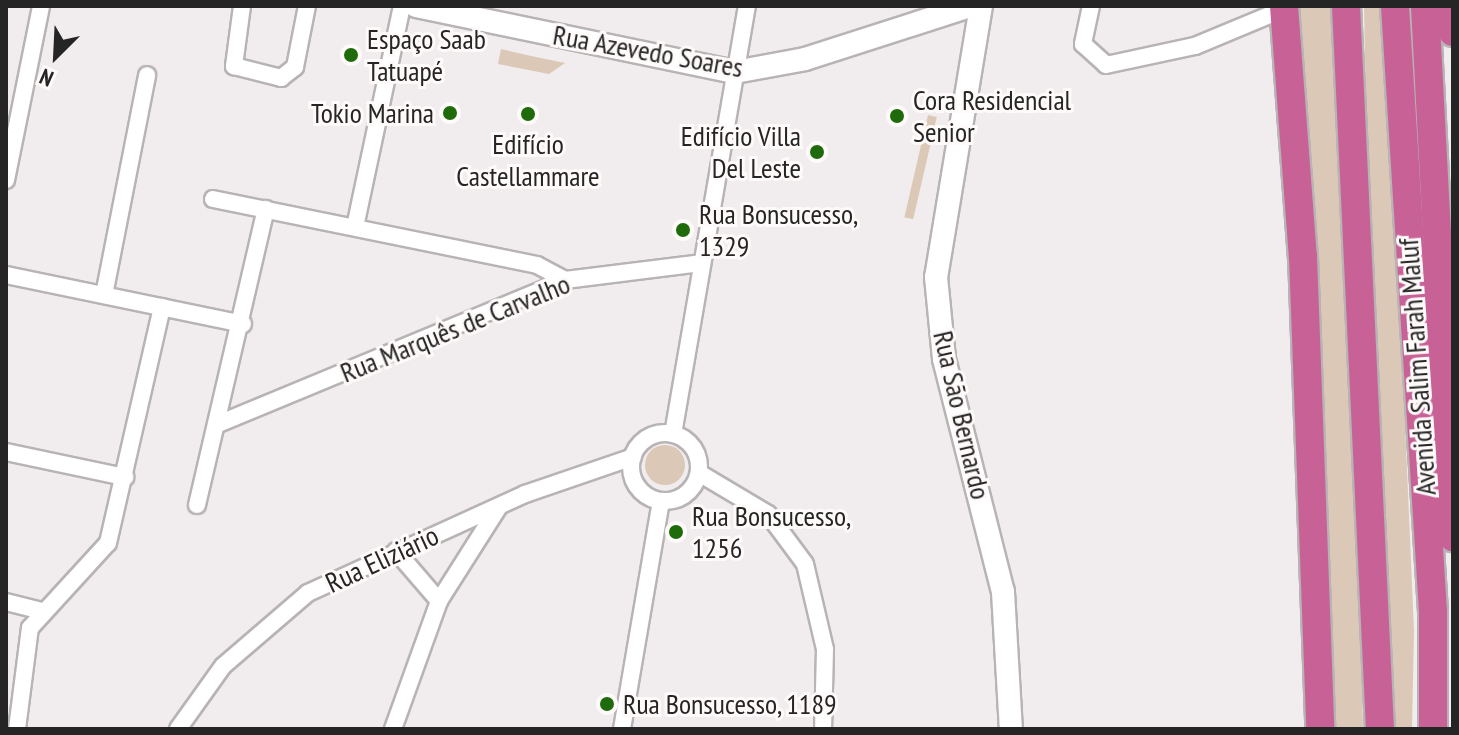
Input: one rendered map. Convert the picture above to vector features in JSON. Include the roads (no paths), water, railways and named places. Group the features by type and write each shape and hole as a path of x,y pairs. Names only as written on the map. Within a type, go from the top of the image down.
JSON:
{"highway":[{"name":"Avenida Salim Farah Maluf","path":"1346,6 1380,729"},
{"name":"Avenida Salim Farah Maluf","path":"1395,6 1433,612 1433,729"},
{"path":"1425,6 1453,537"},
{"path":"1451,6 1453,32"},
{"path":"1284,8 1303,256 1320,729"},
{"path":"1433,612 1453,583"}],"street":[{"path":"6,180 41,6"},
{"path":"242,6 234,66 281,78 295,67 307,6"},
{"path":"355,227 402,6"},
{"name":"Rua Azevedo Soares","path":"416,6 735,72 805,59 970,6"},
{"path":"673,434 747,6"},
{"name":"Rua São Bernardo","path":"981,6 936,277 944,359 1003,592 1011,729"},
{"path":"1091,6 1083,44 1106,65 1195,46 1284,8"},
{"path":"104,295 147,75"},
{"path":"213,199 537,265 565,280"},
{"path":"197,505 243,324 266,209"},
{"name":"Rua Marquês de Carvalho","path":"218,424 565,280 701,263"},
{"path":"6,275 243,324"},
{"path":"17,729 24,644 42,611 105,551 125,477 162,307"},
{"path":"673,434 693,447 699,473 686,495 661,501 637,487 633,457 645,440 673,434"},
{"path":"6,452 125,477"},
{"name":"Rua Eliziário","path":"178,729 223,666 277,614 396,551 499,507 633,457"},
{"path":"699,473 768,514 805,564 825,649 823,729"},
{"path":"622,729 661,501"},
{"path":"393,729 439,601 499,507"},
{"path":"396,551 439,601"},
{"path":"6,602 42,611"}],"place":[{"name":"Espaço Saab Tatuapé","path":"351,55"},
{"name":"Tokio Marina","path":"450,113"},
{"name":"Edifício Castellammare","path":"528,114"},
{"name":"Cora Residencial Senior","path":"897,116"},
{"name":"Edifício Villa Del Leste","path":"817,152"},
{"name":"Rua Bonsucesso, 1329","path":"683,230"},
{"name":"Rua Bonsucesso, 1256","path":"676,532"},
{"name":"Rua Bonsucesso, 1189","path":"607,704"}]}
